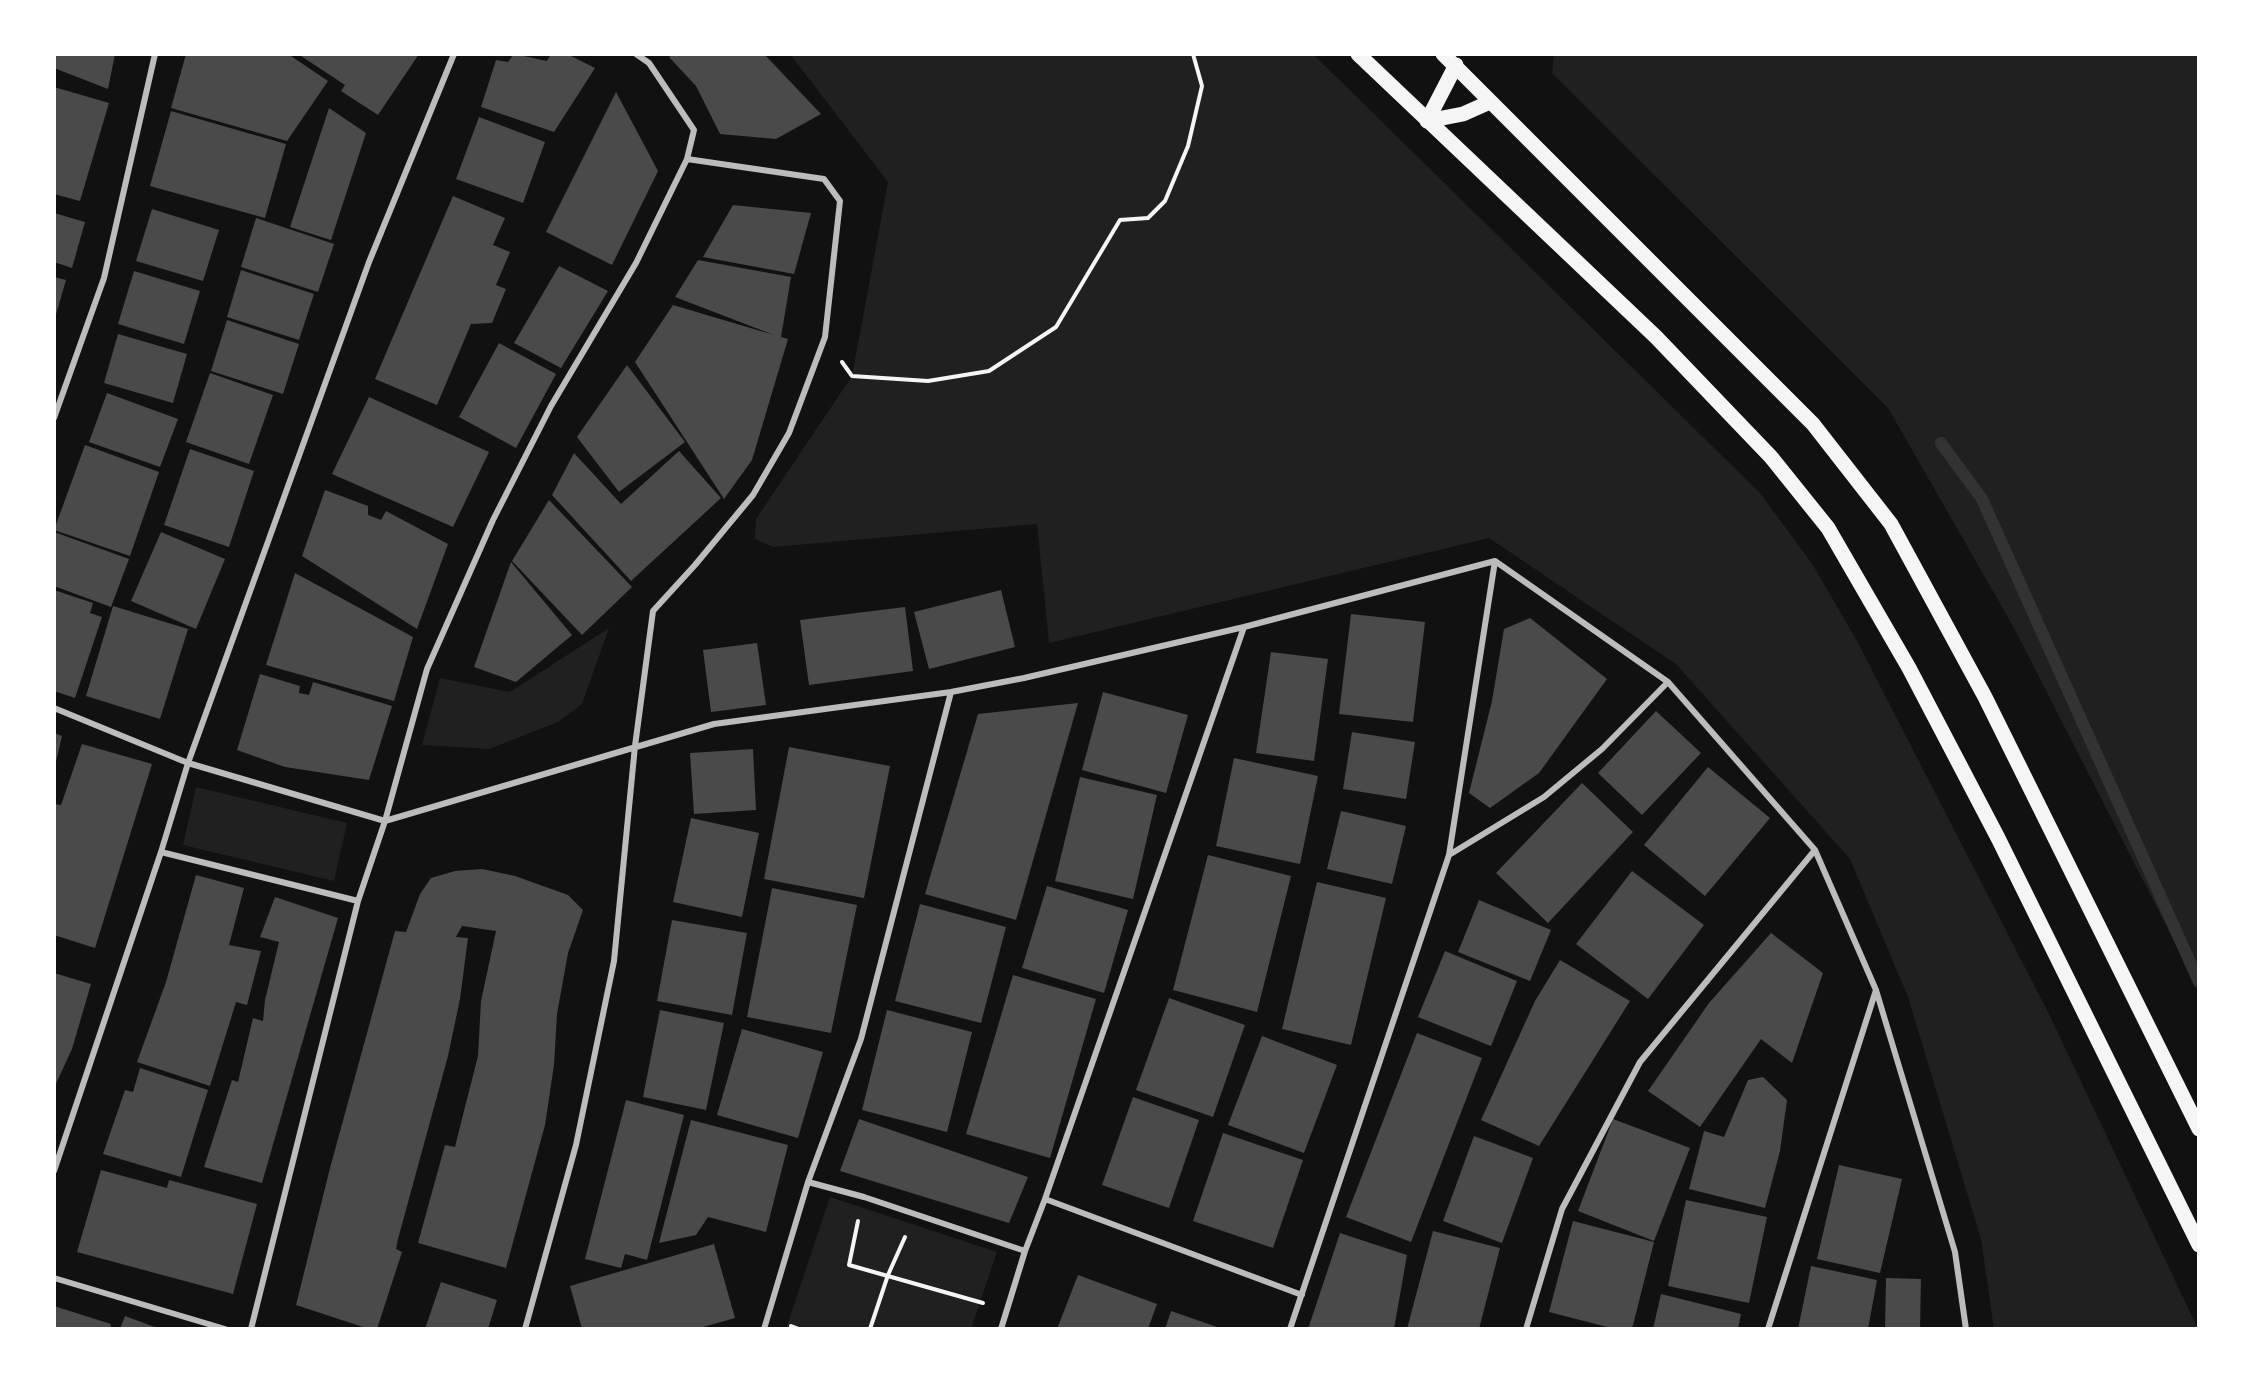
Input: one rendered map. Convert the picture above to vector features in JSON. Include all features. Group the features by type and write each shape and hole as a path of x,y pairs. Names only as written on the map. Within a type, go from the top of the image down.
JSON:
{"main road":[{"path":"1358,54 1656,337 1771,457 1828,528 1909,669 1998,838 2199,1245"},
{"path":"1443,54 1813,424 1891,524 1985,697 2199,1129"},
{"path":"1427,122 1456,65"},
{"path":"1427,122 1462,114 1490,102"}],"street":[{"path":"54,418 104,278 155,54"},
{"path":"54,1171 161,852 188,763 369,262 454,54"},
{"path":"251,1329 358,901 385,821 427,669 493,520 551,406 636,263 687,159 694,130 649,63 636,54"},
{"path":"525,1329 576,1145 614,961 635,746 653,611 753,495 789,433 825,337 840,201 824,179 687,159"},
{"path":"54,708 188,763 385,821 714,724 951,692 1244,627 1495,561 1668,682 1815,850 1876,990 1955,1252 1966,1329"},
{"path":"1290,1329 1449,855 1495,561"},
{"path":"1001,1329 1025,1251 1244,627"},
{"path":"1449,855 1544,797 1602,749 1668,682"},
{"path":"764,1329 808,1182 861,1039 951,692"},
{"path":"1526,1329 1562,1209 1640,1062 1815,850"},
{"path":"161,852 358,901"},
{"path":"1768,1329 1876,990"},
{"path":"808,1182 864,1197 1025,1251"},
{"path":"1045,1199 1302,1295"},
{"path":"54,1278 225,1329"}],"path":[{"path":"825,337 852,376 928,381 989,371 1056,327 1120,220 1148,219 1165,201 1188,146 1202,86 1193,54"},
{"path":"864,1197 849,1265 1007,1310"},
{"path":"870,1329 888,1275 915,1214"}],"shaded area":[{"path":"790,54 1313,54 1760,493 1813,565 1857,641 2049,1014 2198,1329 1994,1329 1981,1239 1908,997 1850,859 1676,664 1489,538 1049,643 1037,524 773,547 755,539 756,519 852,376 888,182"},
{"path":"1554,54 2199,54 2199,990 2014,628 1888,408 1552,73"},
{"path":"609,628 582,704 558,722 489,749 422,745 440,678 510,692"},
{"path":"196,787 347,823 334,881 183,845"},
{"path":"830,1197 997,1252 971,1329 786,1329"}],"building":[{"path":"54,54 115,54 108,89 54,68"},
{"path":"186,54 288,54 328,81 287,141 171,108"},
{"path":"298,54 419,54 378,115 341,91 345,85"},
{"path":"514,54 547,61 551,54 567,54 595,68 554,132 481,107 496,60 508,62"},
{"path":"673,54 764,54 821,114 776,139 720,134 696,86 669,57"},
{"path":"54,87 109,103 80,201 54,194"},
{"path":"616,92 658,171 612,265 546,232"},
{"path":"329,108 366,133 331,240 290,227"},
{"path":"171,111 286,144 265,218 150,186"},
{"path":"479,117 545,142 523,203 456,179"},
{"path":"453,196 505,218 493,245 510,252 496,285 506,289 492,323 471,324 437,405 375,379"},
{"path":"733,205 811,213 794,274 703,257"},
{"path":"152,209 219,230 203,281 136,261"},
{"path":"54,213 85,222 72,268 54,262"},
{"path":"256,218 334,244 318,292 241,267"},
{"path":"698,260 791,277 781,337 788,339 752,460 724,499 635,362 673,305 774,335 675,297"},
{"path":"559,266 608,291 561,368 514,343"},
{"path":"241,270 314,294 299,340 227,317"},
{"path":"134,271 200,291 184,344 118,324"},
{"path":"54,277 66,280 55,318 54,318"},
{"path":"227,320 299,344 283,394 211,371"},
{"path":"118,334 187,354 173,403 104,383"},
{"path":"499,343 556,374 516,448 459,417"},
{"path":"627,365 685,442 619,492 577,437"},
{"path":"210,373 273,395 249,464 186,442"},
{"path":"107,393 178,419 160,467 89,442"},
{"path":"369,397 489,452 453,527 332,474"},
{"path":"85,445 159,472 130,556 54,530"},
{"path":"190,449 254,471 229,547 164,525"},
{"path":"679,451 721,498 631,581 552,495 574,453 621,504"},
{"path":"325,490 368,506 368,515 381,520 386,511 448,544 417,629 302,556"},
{"path":"549,500 632,587 582,635 512,561"},
{"path":"54,532 129,559 111,607 54,586"},
{"path":"161,532 225,559 196,629 131,601"},
{"path":"511,562 572,635 516,682 474,667"},
{"path":"295,573 413,637 394,701 266,665"},
{"path":"54,590 93,603 90,613 102,617 75,698 54,691"},
{"path":"1001,590 1015,647 929,669 914,612"},
{"path":"113,606 188,629 160,719 86,696"},
{"path":"905,607 913,671 809,685 800,620"},
{"path":"1351,614 1425,622 1413,722 1339,714"},
{"path":"1530,618 1607,679 1539,773 1490,808 1469,793 1492,701 1504,629"},
{"path":"757,643 766,705 711,712 703,650"},
{"path":"1271,652 1328,659 1314,761 1256,753"},
{"path":"260,674 300,686 299,693 309,695 313,682 392,706 369,780 285,767 237,750"},
{"path":"1103,692 1188,715 1166,793 1082,770"},
{"path":"1078,703 1016,920 925,894 978,714"},
{"path":"1656,711 1701,753 1642,815 1598,773"},
{"path":"1352,732 1415,742 1406,799 1343,789"},
{"path":"54,733 62,736 55,766 54,766"},
{"path":"82,744 152,764 95,948 54,935 54,804 61,805"},
{"path":"789,747 890,766 864,898 764,879"},
{"path":"753,749 756,810 694,814 690,753"},
{"path":"1234,758 1318,776 1300,864 1216,846"},
{"path":"1708,767 1770,818 1705,896 1644,845"},
{"path":"1080,777 1157,795 1133,899 1055,881"},
{"path":"1582,783 1633,832 1548,923 1496,873"},
{"path":"1341,811 1406,826 1392,884 1327,869"},
{"path":"691,818 759,833 742,917 673,902"},
{"path":"1208,855 1291,876 1257,1012 1173,990"},
{"path":"482,869 515,876 568,895 583,910 568,953 557,1014 554,1065 545,1125 506,1268 418,1243 445,1145 455,1147 478,1056 481,1001 496,931 462,926 456,937 468,938 460,999 448,1056 398,1239 396,1249 402,1252 377,1329 369,1329 296,1305 330,1168 395,931 406,932 420,894 431,878 455,871"},
{"path":"1632,871 1704,925 1648,999 1576,944"},
{"path":"196,875 244,888 229,945 261,951 247,1005 236,1002 210,1086 137,1062 166,982"},
{"path":"1317,882 1386,898 1351,1045 1282,1029"},
{"path":"1047,886 1128,910 1104,993 1022,968"},
{"path":"772,888 857,905 831,1033 747,1017"},
{"path":"275,897 338,918 262,1183 204,1167 232,1080 238,1082 253,1018 263,1021 265,1000 279,942 260,937"},
{"path":"1479,900 1551,930 1530,981 1458,952"},
{"path":"920,904 1006,927 981,1023 895,1001"},
{"path":"672,920 747,933 732,1015 657,1001"},
{"path":"1771,933 1823,973 1792,1063 1761,1039 1700,1127 1648,1091 1709,1003"},
{"path":"1445,951 1517,981 1491,1046 1418,1017"},
{"path":"1560,960 1630,1001 1539,1146 1481,1120 1535,1001"},
{"path":"54,973 91,984 72,1049 54,1088"},
{"path":"1013,975 1096,999 1050,1158 966,1134"},
{"path":"1169,998 1245,1025 1213,1117 1136,1090"},
{"path":"660,1010 724,1023 706,1110 643,1097"},
{"path":"887,1010 972,1032 947,1132 862,1110"},
{"path":"742,1029 823,1052 798,1138 717,1115"},
{"path":"1417,1033 1482,1058 1411,1242 1346,1217"},
{"path":"1262,1036 1337,1065 1304,1153 1228,1125"},
{"path":"140,1068 208,1090 181,1177 103,1154 125,1090 133,1092"},
{"path":"1763,1077 1787,1100 1780,1151 1765,1208 1689,1189 1704,1131 1724,1137 1748,1080"},
{"path":"1133,1097 1199,1120 1169,1208 1102,1185"},
{"path":"626,1100 684,1115 647,1260 625,1254 621,1268 585,1259"},
{"path":"859,1119 1028,1177 1009,1223 840,1171"},
{"path":"1613,1119 1690,1148 1654,1241 1578,1211"},
{"path":"691,1120 788,1145 766,1232 708,1217 696,1235 659,1243"},
{"path":"1223,1133 1303,1160 1273,1248 1193,1221"},
{"path":"1474,1136 1533,1158 1502,1243 1443,1221"},
{"path":"1839,1165 1902,1179 1880,1273 1817,1259"},
{"path":"101,1170 167,1188 169,1180 257,1204 233,1294 77,1252"},
{"path":"1686,1200 1767,1217 1749,1303 1668,1286"},
{"path":"1573,1221 1654,1242 1632,1329 1615,1329 1549,1312"},
{"path":"1433,1231 1500,1248 1479,1329 1407,1329"},
{"path":"1340,1233 1407,1255 1394,1329 1308,1329"},
{"path":"714,1244 735,1318 696,1329 582,1329 570,1286"},
{"path":"1811,1266 1877,1280 1868,1329 1798,1329"},
{"path":"1078,1275 1157,1304 1148,1329 1057,1329"},
{"path":"1886,1278 1921,1279 1920,1329 1885,1329"},
{"path":"441,1282 497,1300 488,1329 425,1329"},
{"path":"1661,1294 1741,1314 1738,1329 1653,1329"},
{"path":"54,1306 111,1324 110,1329 54,1329"},
{"path":"1171,1311 1223,1329 1165,1329"},
{"path":"125,1316 160,1329 120,1329"}],"waterway":[{"path":"1941,443 1982,499 2199,982"}]}
